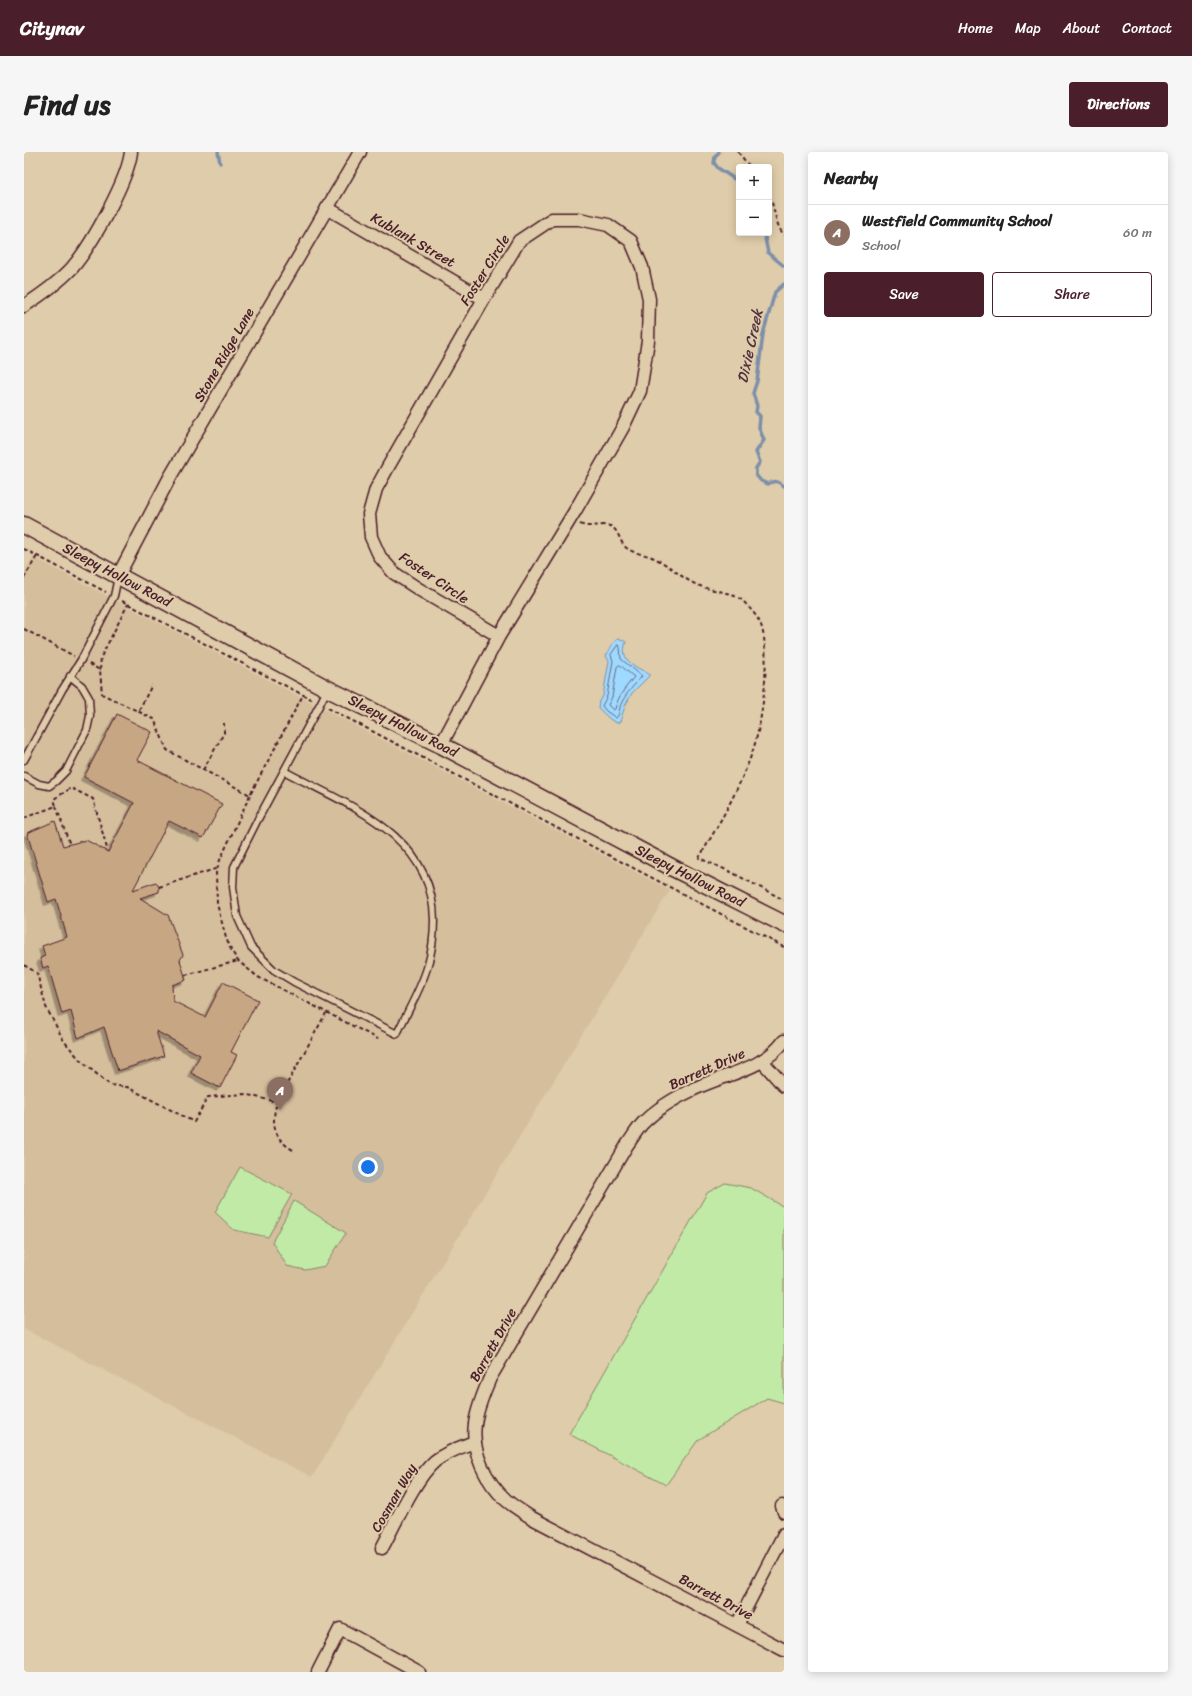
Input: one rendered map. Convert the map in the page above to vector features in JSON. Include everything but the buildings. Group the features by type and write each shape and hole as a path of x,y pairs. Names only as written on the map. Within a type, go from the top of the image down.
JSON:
{"street":[{"path":"24,306 52,286 72,267 94,234 118,191 131,152"},
{"name":"Stone Ridge Lane","path":"118,576 170,477 360,152"},
{"name":"Kublank Street","path":"326,208 484,299"},
{"name":"Foster Circle","path":"441,745 499,636 570,519 623,427 640,391 648,341 649,300 642,267 631,241 608,225 579,219 552,219 519,241 385,472 376,489 369,514 371,537 380,557 394,573 420,590 499,636"},
{"name":"Sleepy Hollow Road","path":"24,525 328,689 441,745 673,868 784,924"},
{"name":"Barrett Drive","path":"784,1041 778,1049 762,1061 694,1088 664,1106 645,1121 627,1145 490,1378 482,1397 475,1424 474,1442 479,1460 495,1487 506,1500 519,1510 784,1650"},
{"path":"762,1061 784,1086"},
{"name":"Cosman Way","path":"382,1548 422,1475 435,1461 449,1452 474,1442"},
{"path":"738,1625 784,1534"},
{"path":"318,1672 340,1629 419,1672"}],"lane":[{"path":"24,760 70,676 81,660 114,596 118,576"},
{"path":"24,776 38,784 49,786 56,782 66,772 87,730 90,716 89,698 82,686 70,676"},
{"path":"284,771 366,814 385,827 409,850 428,884 434,915 432,950 423,979 397,1034 283,976 259,956 252,947 243,930 235,906 233,887 234,867 240,853 284,771 320,704 328,689"}],"path":[{"path":"738,152 748,164"},
{"path":"771,200 779,229 784,234"},
{"path":"570,519 586,527 603,525 610,527 617,531 624,546 628,550 653,557 699,586 737,598 748,607 760,624 766,650 763,702 758,731 753,750 733,796 699,858 731,872 784,900"},
{"path":"24,549 784,947"},
{"path":"24,578 37,556"},
{"path":"128,604 101,657 100,670 102,694 154,719 167,750 250,795"},
{"path":"24,629 100,670"},
{"path":"138,710 152,685"},
{"path":"303,695 250,795 218,868 215,885 217,904 226,938 238,961 258,977 378,1040"},
{"path":"203,770 224,733 224,722"},
{"path":"70,844 54,799 72,788 93,799 108,852"},
{"path":"24,818 56,806"},
{"path":"158,887 218,868"},
{"path":"185,975 238,961"},
{"path":"24,965 37,973 46,1007 64,1041 81,1061 110,1085 127,1087 194,1122 208,1097 244,1094 277,1102"},
{"path":"293,1150 281,1142 277,1135 273,1118 277,1102 326,1013"}],"shaded area":[{"path":"33,557 670,890 312,1477 24,1329 24,573"}],"green space":[{"path":"240,1167 292,1194 268,1237 234,1230 215,1212"},
{"path":"725,1183 751,1188 784,1207 784,1403 767,1398 698,1440 666,1485 569,1434 707,1193"},
{"path":"294,1201 346,1233 325,1266 305,1270 287,1266 272,1242"}],"water":[{"path":"619,638 626,642 624,649 625,654 630,662 649,674 649,676 632,693 625,706 620,722 617,723 611,720 598,708 599,701 603,696 609,661 606,656 613,643"}],"waterway":[{"path":"218,152 220,163"},
{"name":"Dixie Creek","path":"719,152 715,157 714,163 718,168 736,180"},
{"name":"Dixie Creek","path":"765,236 768,253 784,266"},
{"name":"Dixie Creek","path":"784,284 775,292 763,334 757,381 753,393 757,406 756,412 760,416 759,428 764,440 756,452 760,462 756,468 756,475 761,481 768,484 776,482 784,486"}],"place":[{"name":"Westfield Community School","path":"280,1110"}]}
